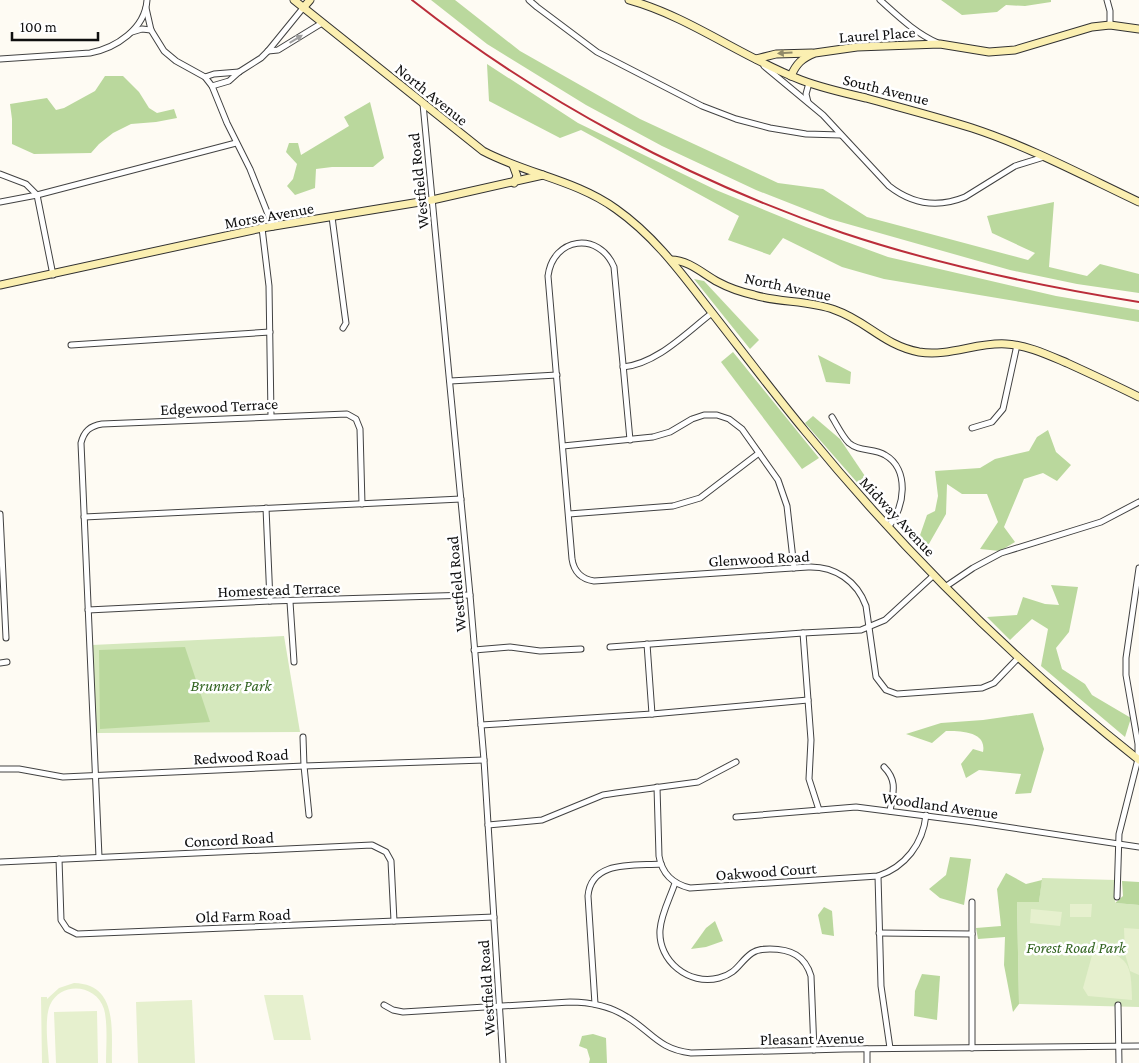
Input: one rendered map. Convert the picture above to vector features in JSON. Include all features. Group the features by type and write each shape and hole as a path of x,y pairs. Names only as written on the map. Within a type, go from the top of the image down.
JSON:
{"main road":[{"name":"North Avenue","path":"294,0 483,151 513,166 578,187 617,209 644,232 671,260 681,260 725,285 753,295 773,300 817,305 836,310 850,316 888,341 912,350 936,353 996,344 1017,345 1043,353 1139,397"},
{"path":"303,8 310,0"},
{"name":"South Avenue","path":"628,0 640,1 791,76 809,83 936,116 977,130 1045,157 1139,202"},
{"name":"Laurel Place","path":"756,60 776,54 815,53 857,47 940,44 989,52 1014,50 1092,27 1110,26 1139,29"},
{"name":"Laurel Place","path":"791,76 803,58 815,53"},
{"path":"513,166 517,176 514,183"},
{"name":"Morse Avenue","path":"0,285 262,228 332,218 432,200 544,175"},
{"name":"Midway Avenue","path":"671,260 803,428 888,527 945,587 1069,703 1138,759"}],"street":[{"path":"147,0 146,8 151,30 169,56 205,76 212,86 236,143 250,169 273,227"},
{"path":"529,0 597,52 702,106 736,119 770,128 806,134 842,135"},
{"path":"880,0 915,30 940,44"},
{"path":"1107,0 1110,11 1110,26"},
{"path":"132,32 146,8"},
{"path":"212,86 229,81 239,72 253,64 268,51 303,8"},
{"path":"268,51 278,50 322,23"},
{"path":"0,59 90,54 111,47 132,32 142,29 151,30"},
{"path":"756,60 808,103 895,190 914,200 929,203 951,202 965,198 1012,167 1045,157"},
{"path":"205,76 239,72"},
{"path":"808,103 806,94 809,83"},
{"name":"Westfield Road","path":"423,104 484,760 503,1063"},
{"path":"0,202 37,195 236,143"},
{"path":"0,174 26,184 37,195 53,275"},
{"path":"332,218 345,316 344,328"},
{"path":"262,228 269,286 271,416"},
{"path":"630,440 614,267 607,255 596,246 586,243 569,246 557,254 549,269 548,281 569,514 673,506 689,502 710,492 759,453"},
{"path":"623,367 641,363 664,351 712,313"},
{"path":"72,345 270,332"},
{"path":"972,428 992,422 1003,409 1017,345"},
{"path":"450,381 557,375"},
{"name":"Edgewood Terrace","path":"84,517 81,443 85,433 91,427 102,424 271,416 344,413 356,419 360,429 362,504"},
{"path":"563,446 662,435 700,416 717,415 736,423 778,480 787,506 794,568"},
{"path":"832,417 849,443 862,449 885,455 890,459 902,477 902,493 897,514 888,527"},
{"path":"99,858 84,517 461,499"},
{"path":"945,587 973,568 1001,553 1086,528 1118,514 1139,502"},
{"path":"266,508 270,601"},
{"path":"0,514 6,638"},
{"name":"Glenwood Road","path":"569,514 573,563 578,573 594,581 794,568 824,568 846,578 858,590 864,600 876,677 886,690 897,694 982,688 994,683 1019,656"},
{"path":"1117,897 1119,834 1138,759 1138,744 1126,675 1126,658 1139,568"},
{"path":"610,647 803,633 848,632 869,628 891,615 934,575"},
{"name":"Homestead Terrace","path":"88,610 270,601 290,602 470,595"},
{"path":"290,602 294,662"},
{"path":"803,633 811,740 809,779 818,810"},
{"path":"647,644 652,714"},
{"path":"474,650 510,647 540,651 582,648"},
{"path":"0,663 7,662"},
{"path":"481,725 652,714 808,700"},
{"path":"303,737 309,815"},
{"name":"Redwood Road","path":"0,769 19,769 63,777 484,760"},
{"path":"488,825 542,820 603,795 698,782 736,762"},
{"path":"884,767 890,773 893,780 894,788 890,811"},
{"path":"657,787 659,856 666,873 675,883 660,930 663,949 670,962 685,974 694,978 709,980 724,977 758,950 780,949 796,954 808,966 811,976 814,1050"},
{"name":"Woodland Avenue","path":"736,817 856,807 926,815 1139,847"},
{"name":"Oakwood Court","path":"675,883 694,888 878,876 895,868 910,854 921,836 926,815"},
{"name":"Concord Road","path":"0,862 372,845 382,849 391,861 394,921"},
{"name":"Old Farm Road","path":"59,859 61,920 67,929 77,934 494,917"},
{"path":"595,1004 588,896 590,884 597,875 607,869 661,864"},
{"path":"878,876 881,986 890,1048"},
{"path":"972,902 972,1048"},
{"path":"879,934 972,934"},
{"name":"Pleasant Avenue","path":"384,1005 393,1010 403,1012 570,1002 595,1004 618,1012 670,1049 698,1053 890,1048 1139,1046"},
{"path":"1118,1005 1119,1063"},
{"path":"867,1049 867,1063"}],"green space":[{"path":"431,0 455,0 520,51 640,119 778,183 823,189 867,217 1028,260 1035,253 992,233 987,216 1054,202 1049,267 1087,276 1100,264 1139,274 1139,293 1077,284 1010,270 830,219 756,190 662,146 586,105 487,44"},
{"path":"941,0 1051,0 1051,2 1025,6 1006,5 997,12 962,15"},
{"path":"487,64 578,123 716,190 806,227 888,257 1056,296 1139,310 1139,322 884,279 842,267 783,238 770,255 728,240 739,216 581,130 560,138 489,101"},
{"path":"105,76 123,76 139,92 149,108 157,113 174,109 177,118 131,124 113,133 91,153 34,154 12,144 10,104 47,98 56,110 64,108 95,91"},
{"path":"370,102 384,158 373,167 316,169 315,188 295,195 287,186 293,179 297,164 286,152 289,143 298,143 301,155 349,126 344,117"},
{"path":"694,279 704,281 759,340 750,349"},
{"path":"733,352 819,458 802,469 721,362"},
{"path":"818,355 851,372 850,384 826,382"},
{"path":"813,416 840,439 875,491 869,496 805,423"},
{"path":"1048,430 1056,452 1071,465 1057,481 1043,473 1024,479 1004,527 1015,542 1000,551 980,549 998,522 987,494 962,494 947,484 946,514 926,549 918,541 927,515 935,511 938,496 935,471 980,468 995,459 1029,451 1037,437"},
{"path":"1051,585 1078,587 1069,632 1056,648 1062,669 1085,684 1092,695 1131,718 1125,737 1041,666 1048,629 1032,619 1010,640 987,617 1017,615 1023,597 1045,604 1059,605"},
{"name":"Brunner Park","path":"284,636 300,732 96,733 92,645"},
{"path":"185,647 210,722 100,729 99,650"},
{"path":"1033,713 1044,749 1031,793 1015,794 1021,774 979,770 966,778 961,764 973,749 983,752 983,745 977,736 965,732 946,731 932,743 906,734 941,723 983,720"},
{"path":"950,857 971,859 964,905 940,898 929,889 946,875"},
{"path":"1006,873 1026,884 1042,880 1039,902 1017,902 1019,1004 1013,1012 1004,965 1005,937 978,939 976,928 1001,926 997,889"},
{"name":"Forest Road Park","path":"1042,878 1116,880 1115,903 1139,905 1139,1007 1019,1004 1017,902 1039,902"},
{"path":"1122,881 1139,882 1139,905 1115,903 1123,896"},
{"path":"1070,904 1092,904 1091,917 1070,917"},
{"path":"824,907 832,911 834,936 822,934 818,915"},
{"path":"1031,909 1062,912 1060,926 1030,923"},
{"path":"715,921 723,941 706,947 691,949 706,928"},
{"path":"1124,928 1139,929 1139,975 1130,971 1125,954"},
{"path":"1094,948 1115,955 1126,964 1131,978 1132,1000 1088,996 1083,988"},
{"path":"922,974 940,976 937,1020 914,1016 915,991"},
{"path":"74,983 89,985 99,992 106,1001 110,1012 112,1063 106,1063 105,1015 100,1001 94,994 86,990 70,989 55,997 50,1005 47,1025 49,1063 42,1063 41,997 47,997 47,999 59,988"},
{"path":"264,995 303,995 311,1040 274,1040"},
{"path":"192,1000 195,1063 138,1063 136,1002"},
{"path":"97,1011 98,1063 56,1063 54,1012"},
{"path":"593,1034 606,1038 607,1063 589,1063 590,1059 587,1049 579,1046 582,1036"}],"railway":[{"path":"412,0 512,72 564,104 673,163 786,212 843,233 952,265 1027,282 1139,302"}]}
